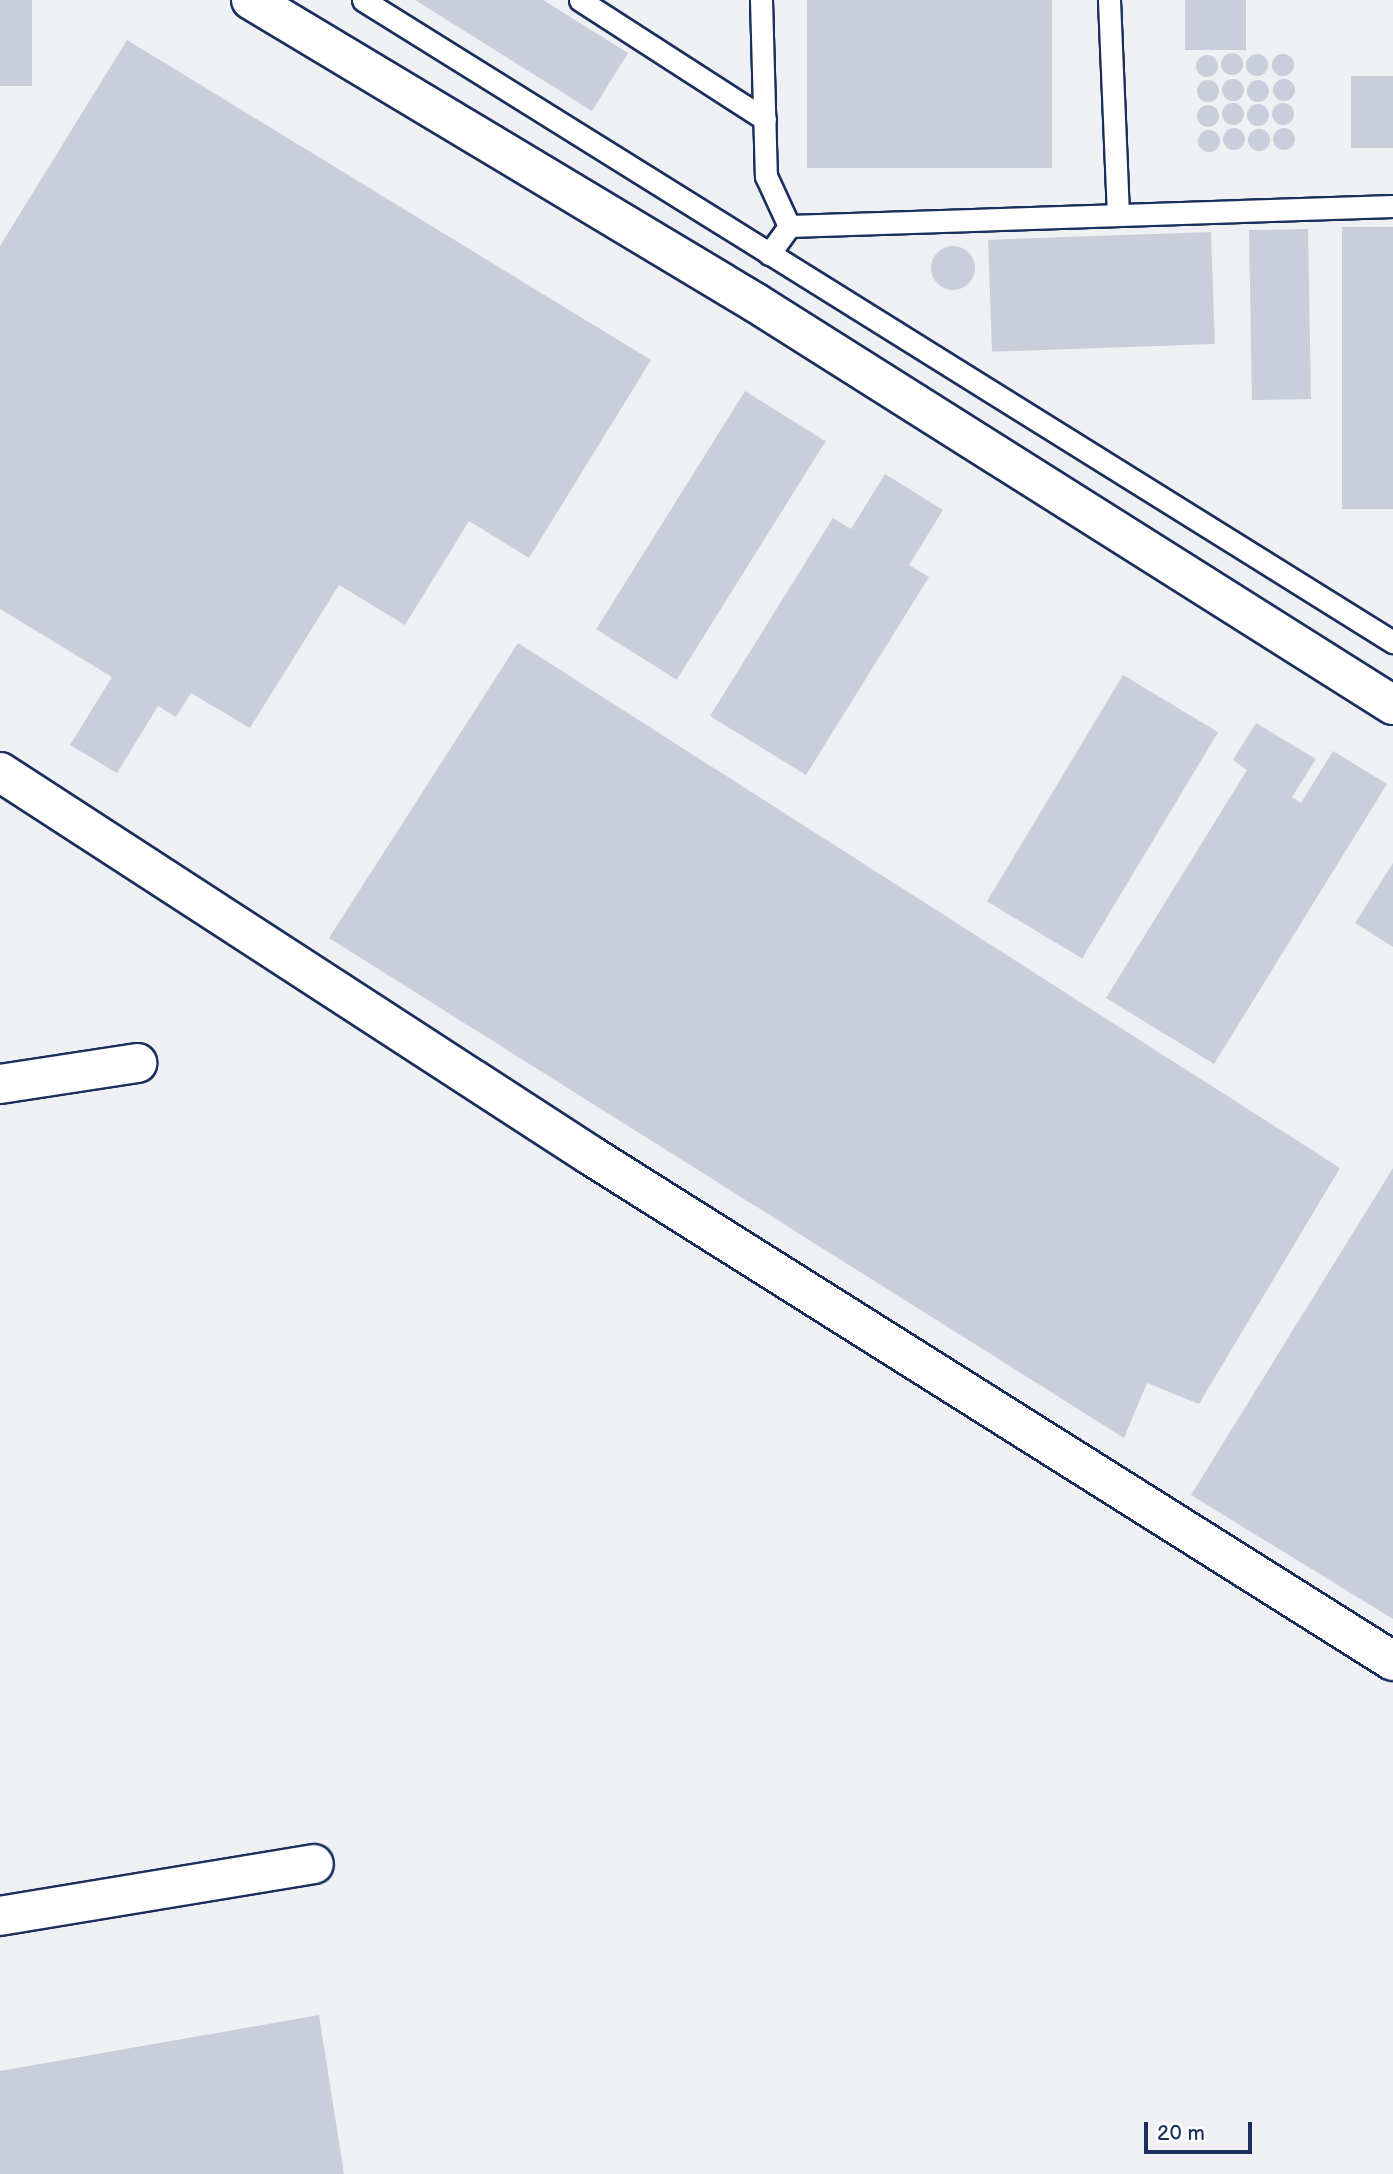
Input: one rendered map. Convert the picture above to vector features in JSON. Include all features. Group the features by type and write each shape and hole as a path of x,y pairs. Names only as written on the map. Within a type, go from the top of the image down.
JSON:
{"street":[{"path":"251,0 755,303 1393,705"},
{"path":"0,772 590,1155 1393,1661"},
{"path":"0,1084 138,1063"},
{"path":"0,1916 314,1864"}],"lane":[{"path":"363,0 1393,642"},
{"path":"580,0 765,119"},
{"path":"761,0 766,176 789,226"},
{"path":"1109,0 1118,215"},
{"path":"789,226 1393,206"},
{"path":"769,254 789,226"}],"shaded area":[{"path":"0,0 1393,0 1393,2174 0,2174"}],"building":[{"path":"0,0 32,0 32,86 0,86"},
{"path":"415,0 543,0 628,53 592,111"},
{"path":"807,0 1052,0 1052,168 807,168"},
{"path":"1185,0 1246,0 1246,50 1185,50"},
{"path":"127,40 651,360 529,558 469,521 405,625 339,585 250,728 191,693 176,717 158,706 117,773 70,745 112,677 0,609 0,246"},
{"path":"1232,53 1240,56 1243,64 1240,72 1232,75 1224,72 1221,64 1224,56"},
{"path":"1257,54 1265,57 1268,65 1265,73 1257,76 1249,73 1246,65 1249,57"},
{"path":"1283,54 1291,57 1294,65 1291,73 1283,76 1275,73 1272,65 1275,57"},
{"path":"1207,55 1215,58 1218,66 1215,74 1207,77 1199,74 1196,66 1199,58"},
{"path":"1351,76 1393,76 1393,148 1351,148"},
{"path":"1233,79 1241,82 1244,90 1241,98 1233,101 1225,98 1222,90 1225,82"},
{"path":"1284,79 1292,82 1295,90 1292,98 1284,101 1276,98 1273,90 1276,82"},
{"path":"1208,80 1216,83 1219,91 1216,99 1208,102 1200,99 1197,91 1200,83"},
{"path":"1258,80 1266,83 1269,91 1266,99 1258,102 1250,99 1247,91 1250,83"},
{"path":"1233,103 1241,106 1244,114 1241,122 1233,125 1225,122 1222,114 1225,106"},
{"path":"1283,103 1291,106 1294,114 1291,122 1283,125 1275,122 1272,114 1275,106"},
{"path":"1258,104 1266,107 1269,115 1266,123 1258,126 1250,123 1247,115 1250,107"},
{"path":"1208,105 1216,108 1219,116 1216,124 1208,127 1200,124 1197,116 1200,108"},
{"path":"1234,128 1242,131 1245,139 1242,147 1234,150 1226,147 1223,139 1226,131"},
{"path":"1284,128 1292,131 1295,139 1292,147 1284,150 1276,147 1273,139 1276,131"},
{"path":"1259,129 1267,132 1270,140 1267,148 1259,151 1251,148 1248,140 1251,132"},
{"path":"1209,130 1217,133 1220,141 1217,149 1209,152 1201,149 1198,141 1201,133"},
{"path":"1342,227 1393,227 1393,509 1342,509"},
{"path":"1308,229 1311,399 1252,400 1249,230"},
{"path":"1211,232 1215,344 992,352 988,240"},
{"path":"953,246 969,252 975,268 969,284 953,290 937,284 931,268 937,252"},
{"path":"745,391 826,441 677,680 596,629"},
{"path":"885,474 943,510 909,565 929,577 806,775 710,716 833,518 851,529"},
{"path":"518,643 1340,1168 1199,1404 1147,1383 1124,1438 329,938"},
{"path":"1123,675 1218,732 1082,958 987,901"},
{"path":"1256,723 1316,759 1292,797 1301,803 1333,751 1387,784 1214,1064 1106,998 1247,770 1233,760"},
{"path":"1393,863 1393,947 1355,923"},
{"path":"1393,1168 1393,1619 1191,1495"},
{"path":"319,2015 344,2174 0,2174 0,2071"}]}
